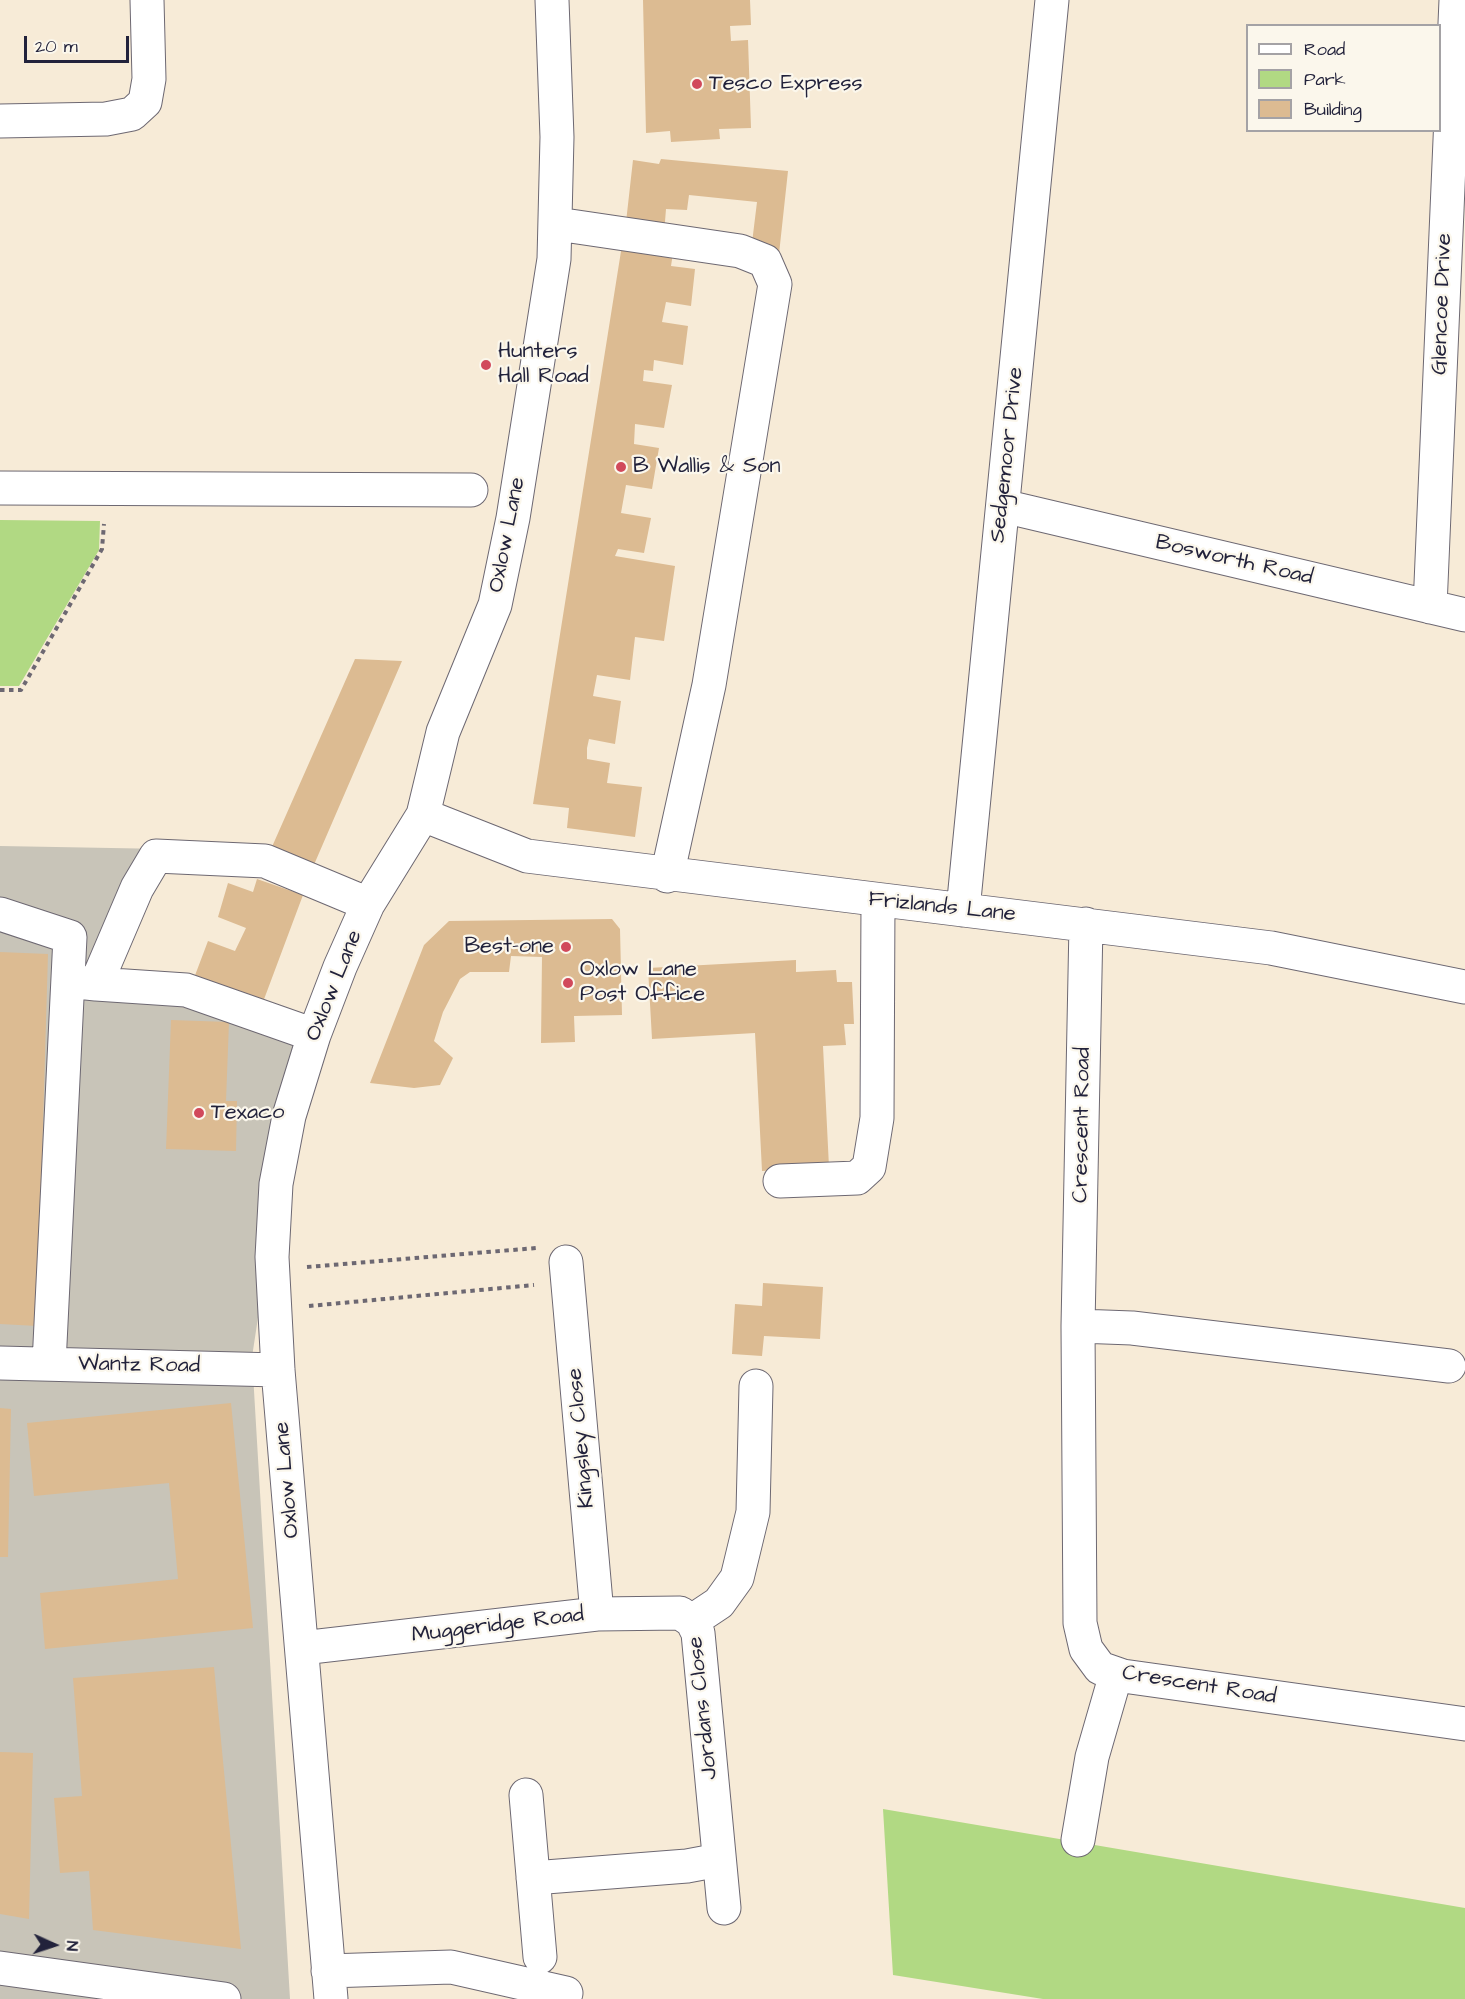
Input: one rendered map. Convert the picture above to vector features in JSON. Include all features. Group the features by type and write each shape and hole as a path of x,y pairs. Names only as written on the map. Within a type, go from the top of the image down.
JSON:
{"street":[{"path":"0,121 106,119 132,114 145,102 149,79 147,0"},
{"name":"Oxlow Lane","path":"330,1985 278,1370 273,1269 276,1184 289,1116 314,1035 340,967 368,904 423,815 443,732 495,604 515,507 552,270 557,224 557,137 552,0"},
{"name":"Sedgemoor Drive","path":"963,910 1052,0"},
{"name":"Glencoe Drive","path":"1430,607 1456,0"},
{"path":"557,224 740,251 765,261 775,284 709,685 667,876"},
{"path":"0,488 471,490"},
{"name":"Bosworth Road","path":"1003,506 1465,615"},
{"name":"Frizlands Lane","path":"423,815 527,856 667,876 1086,924 1271,948 1465,987"},
{"path":"82,982 156,856 265,861 368,904"},
{"path":"780,1181 857,1178 869,1167 877,1118 878,901"},
{"path":"0,914 70,937 82,982 49,1364"},
{"name":"Crescent Road","path":"1086,924 1078,1326 1080,1623 1086,1649 1100,1668 1116,1674 1465,1724"},
{"path":"82,982 186,990 314,1035"},
{"name":"Kingsley Close","path":"567,1272 597,1614"},
{"path":"1078,1326 1132,1328 1449,1366"},
{"name":"Wantz Road","path":"0,1364 278,1370"},
{"name":"Jordans Close","path":"724,1908 698,1633 692,1621 719,1603 737,1578 753,1512 756,1386"},
{"name":"Muggeridge Road","path":"302,1648 597,1614 680,1612 692,1621"},
{"path":"1078,1840 1092,1757 1116,1674"},
{"path":"526,1795 540,1957"},
{"path":"533,1878 687,1866 719,1860"},
{"path":"330,1985 451,1967 566,1993"},
{"path":"0,1968 224,1999"}],"path":[{"path":"0,690 21,690 102,549 105,489"},
{"path":"273,1269 565,1246 567,1272 275,1309"}],"shaded area":[{"path":"0,846 167,849 100,996 209,1003 301,1036 252,1357 290,1999 0,1999"}],"green space":[{"path":"0,520 100,521 99,550 19,686 0,686"},
{"path":"883,1809 1465,1908 1465,1999 1043,1999 893,1975"}],"building":[{"name":"Tesco Express","path":"643,0 750,0 751,25 730,26 731,41 748,40 751,128 719,129 720,139 671,142 670,131 646,133"},
{"path":"661,159 788,171 779,254 751,251 757,202 689,195 687,210 666,209 664,234 625,231 633,160 659,164"},
{"path":"622,245 673,253 671,266 695,269 691,306 666,302 662,322 688,326 683,365 654,360 653,371 644,370 643,381 672,385 664,428 635,424 634,444 659,448 652,489 626,485 621,513 651,518 644,553 618,549 615,556 675,566 664,641 635,637 630,680 597,675 593,696 621,701 615,744 589,739 587,748 587,759 610,763 607,783 642,787 635,837 567,828 569,808 533,804"},
{"path":"355,659 402,661 313,867 271,849"},
{"path":"257,879 303,895 260,1010 191,986 208,941 235,951 246,928 218,917 228,883 253,892"},
{"path":"612,919 620,929 622,1015 574,1016 575,1042 541,1043 542,957 511,956 509,972 470,972 460,979 443,1012 434,1041 453,1058 440,1085 414,1088 370,1083 424,945 449,921"},
{"path":"0,952 48,954 37,1326 0,1324"},
{"path":"796,960 796,972 836,970 837,982 852,982 854,1024 844,1024 846,1045 823,1046 829,1167 762,1171 755,1033 652,1039 648,968"},
{"path":"171,1020 229,1022 226,1101 237,1101 236,1151 166,1149"},
{"path":"763,1283 823,1287 820,1339 764,1336 762,1356 732,1354 735,1304 762,1306"},
{"path":"231,1403 253,1628 45,1649 40,1593 178,1579 169,1483 34,1496 27,1423"},
{"path":"0,1408 11,1409 8,1557 0,1557"},
{"path":"214,1667 241,1949 93,1930 89,1871 60,1873 54,1798 82,1796 73,1678"},
{"path":"0,1752 33,1753 29,1919 0,1914"}],"place":[{"name":"Tesco Express","path":"697,84"},
{"name":"Hunters Hall Road","path":"486,365"},
{"name":"B Wallis & Son","path":"621,467"},
{"name":"Best-one","path":"566,947"},
{"name":"Oxlow Lane Post Office","path":"568,983"},
{"name":"Texaco","path":"199,1113"}]}
